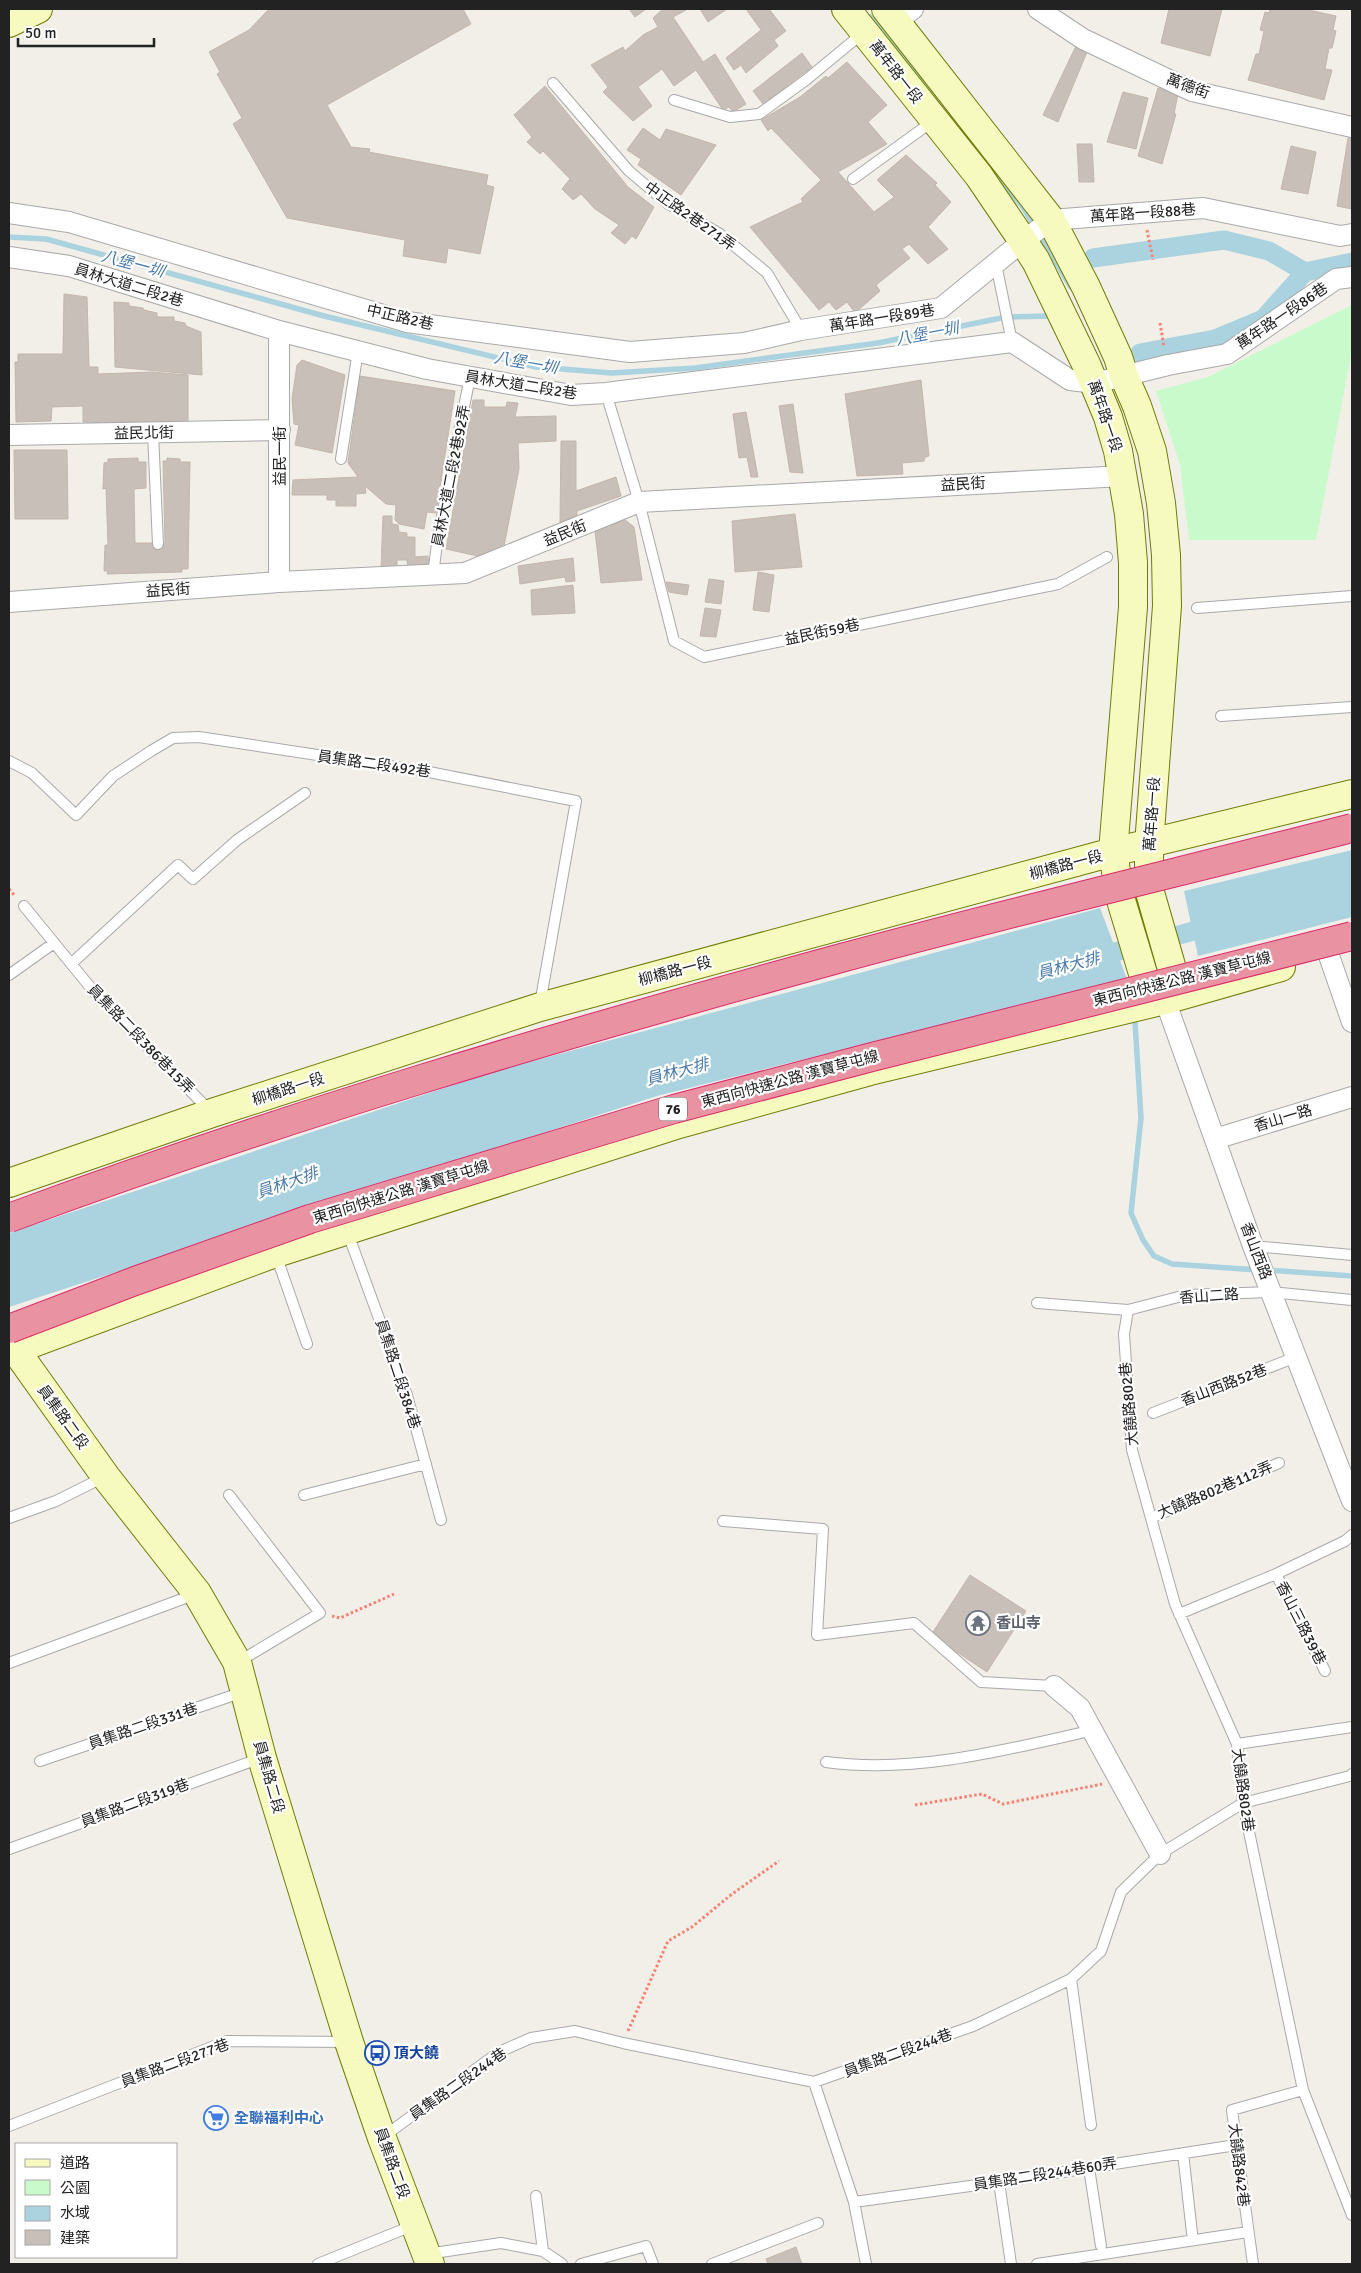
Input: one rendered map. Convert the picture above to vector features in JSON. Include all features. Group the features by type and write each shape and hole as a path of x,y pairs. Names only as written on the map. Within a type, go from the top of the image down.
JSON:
{"highway":[{"path":"9,1218 271,1125 630,1018 836,959 1352,828"},
{"name":"東西向快速公路 漢寶草屯線","path":"10,1343 135,1281 310,1219 674,1109 882,1054 1352,936"}],"main road":[{"path":"9,23 38,9"},
{"name":"萬年路一段","path":"846,9 979,176 1029,251 1090,373 1108,417 1123,476 1131,534 1133,607 1113,852 1120,897 1144,977 1165,1000"},
{"name":"萬年路一段","path":"899,13 1051,220 1121,366 1152,451 1162,503 1167,606 1149,845 1149,889 1172,969 1165,1000"},
{"name":"柳橋路一段","path":"9,1183 212,1113 540,1007 1113,852 1149,845 1352,794"},
{"path":"10,1343 347,1230 678,1124 870,1071 1165,1000 1340,951"},
{"name":"員集路二段","path":"10,1343 106,1477 197,1593 237,1662 262,1758 350,2042 382,2138 428,2259"}],"street":[{"name":"萬德街","path":"1038,9 1083,39 1192,90 1352,127"},
{"name":"萬年路一段88巷","path":"1051,220 1202,208 1340,236 1352,234"},
{"name":"中正路2巷","path":"9,213 69,222 407,322 630,352 744,343 801,330"},
{"name":"萬年路一段89巷","path":"801,330 942,308 996,264 1029,251 1051,220"},
{"name":"員林大道二段2巷","path":"9,257 69,266 279,331 427,369 570,395 606,393 1012,342"},
{"name":"萬年路一段86巷","path":"1090,373 1121,366 1227,354 1336,280 1352,277"},
{"name":"益民一街","path":"279,331 280,582"},
{"path":"1012,342 1070,380 1090,373"},
{"name":"益民北街","path":"9,435 280,430"},
{"name":"益民街","path":"9,602 280,582 465,573 639,502 1123,476"},
{"path":"1340,951 1352,1022"},
{"name":"香山西路","path":"1165,1000 1253,1246 1352,1501"},
{"name":"香山一路","path":"1215,1139 1352,1097"},
{"path":"1054,1686 1080,1708 1160,1854"}],"lane":[{"path":"674,100 730,118 759,114 806,80 865,32"},
{"name":"中正路2巷271弄","path":"553,82 629,171 667,203 720,234 767,273 801,330"},
{"path":"853,179 934,120"},
{"path":"996,264 1012,342"},
{"path":"341,459 358,351"},
{"name":"員林大道二段2巷92弄","path":"433,575 438,536 470,377"},
{"name":"益民街59巷","path":"606,393 639,502 674,641 704,656 1058,584 1106,557"},
{"path":"153,433 158,544"},
{"path":"1197,608 1352,596"},
{"path":"1221,716 1352,707"},
{"name":"員集路二段492巷","path":"9,761 32,773 76,815 113,776 151,751 173,738 199,737 429,772 576,801 540,1007"},
{"path":"71,964 178,865 192,879 237,840 304,792"},
{"name":"員集路二段386巷15弄","path":"24,906 95,993 212,1113"},
{"path":"9,975 54,943"},
{"name":"員集路二段384巷","path":"347,1230 407,1395 441,1520"},
{"path":"1253,1246 1352,1255"},
{"path":"276,1254 307,1344"},
{"name":"香山二路","path":"1037,1303 1128,1310 1186,1295 1271,1292 1352,1300"},
{"name":"大饒路802巷","path":"1128,1310 1124,1334 1132,1450 1179,1614 1237,1744 1243,1803 1304,2090 1352,2214"},
{"name":"香山西路52巷","path":"1153,1413 1296,1357"},
{"name":"大饒路802巷112弄","path":"1151,1518 1279,1463"},
{"path":"304,1495 426,1464"},
{"path":"9,1518 56,1501 106,1477"},
{"path":"229,1495 320,1613 237,1662"},
{"path":"723,1521 822,1529 817,1635 914,1623 980,1682 1054,1686"},
{"name":"香山三路39巷","path":"1179,1614 1276,1574 1345,1541 1352,1534"},
{"name":"香山三路39巷","path":"1276,1574 1325,1671"},
{"path":"9,1662 197,1593"},
{"name":"員集路二段331巷","path":"40,1761 246,1691"},
{"path":"1237,1744 1352,1727"},
{"path":"826,1762 853,1766 947,1760 1006,1751 1093,1730"},
{"name":"員集路二段319巷","path":"9,1849 262,1758"},
{"name":"員集路二段244巷","path":"382,2138 499,2052 531,2038 575,2030 623,2043 814,2082 973,2026 1071,1979 1101,1951 1121,1892 1160,1854 1243,1803 1352,1774"},
{"path":"1071,1979 1091,2125"},
{"name":"員集路二段277巷","path":"9,2126 227,2041 350,2042"},
{"path":"814,2082 854,2202 866,2264"},
{"name":"大饒路842巷","path":"1253,2264 1232,2110 1304,2090"},
{"name":"員集路二段244巷60弄","path":"854,2202 999,2182 1236,2145"},
{"path":"1183,2153 1192,2234"},
{"path":"1089,2168 1101,2246"},
{"path":"999,2182 1011,2264"},
{"path":"536,2196 543,2251"},
{"path":"712,2264 818,2223"},
{"path":"318,2264 415,2225"},
{"path":"1037,2264 1248,2232"},
{"path":"428,2259 501,2243 543,2251 562,2264"},
{"path":"581,2264 646,2246 653,2264"}],"path":[{"path":"1147,226 1153,260"},
{"path":"1160,323 1165,352"},
{"path":"320,1613 340,1618 394,1594"},
{"path":"915,1804 982,1794 1003,1804 1120,1780"},
{"path":"623,2043 668,1941 692,1927 732,1894 779,1861"}],"green space":[{"path":"1352,305 1352,350 1316,540 1189,540 1180,465 1156,391 1208,377"}],"water":[{"path":"1352,850 1352,917 1198,956 1184,891"},
{"path":"1100,908 1127,979 657,1096 9,1307 9,1233 489,1073"}],"building":[{"path":"269,9 463,9 471,24 327,105 351,147 370,149 369,152 488,175 486,185 494,187 480,254 448,248 446,263 403,256 405,240 287,218 233,124 242,118 217,74 220,72 209,52 249,30"},
{"path":"629,9 646,9 635,17"},
{"path":"663,9 686,10 673,17 703,62 715,54 746,104 733,112 729,107 723,110 696,70 674,86 662,69 638,87 652,106 633,121 603,92 608,87 591,65 623,47 625,51 643,35 658,27 653,18"},
{"path":"700,9 727,9 708,22"},
{"path":"746,9 769,9 786,31 774,40 778,46 746,73 741,65 734,70 726,58 761,30"},
{"path":"1169,9 1222,9 1210,56 1161,43"},
{"path":"1270,9 1304,9 1336,16 1333,30 1336,31 1332,48 1329,48 1325,69 1332,70 1324,100 1248,80 1256,54 1259,54 1264,31 1260,30 1265,12 1269,13"},
{"path":"1076,46 1087,52 1058,122 1043,115"},
{"path":"802,53 812,67 763,104 753,91"},
{"path":"847,62 887,105 868,122 887,144 838,172 874,212 894,197 877,180 906,155 937,183 935,185 951,202 928,227 948,249 928,264 909,244 902,249 910,258 876,285 880,291 855,313 847,302 836,310 829,302 819,310 750,227 803,202 801,199 821,180 771,128 768,131 761,120 800,97"},
{"path":"545,86 628,187 654,207 636,239 632,236 625,244 611,233 619,225 595,209 581,194 573,200 562,189 570,179 543,151 540,154 527,142 532,137 514,115"},
{"path":"1158,88 1178,94 1174,114 1176,114 1162,164 1138,156"},
{"path":"1123,92 1148,98 1136,149 1107,142"},
{"path":"643,128 660,140 666,129 716,145 681,195 638,165 641,159 627,150"},
{"path":"1348,138 1352,139 1352,209 1337,206"},
{"path":"1077,144 1092,144 1094,182 1079,182"},
{"path":"1291,146 1316,152 1308,194 1281,189"},
{"path":"64,294 87,297 89,367 98,367 98,374 152,372 188,375 188,425 83,422 83,406 52,407 51,421 16,422 15,362 18,362 18,354 63,354"},
{"path":"114,302 129,303 129,306 157,313 157,317 174,317 174,321 185,323 186,326 201,332 202,375 115,367"},
{"path":"302,360 345,375 332,453 295,445 299,425 294,424 292,399 297,365"},
{"path":"360,376 455,391 436,513 427,512 424,529 399,524 395,520 396,505 386,504 365,486 366,493 356,494 356,506 336,506 336,500 327,500 327,495 292,495 293,480 358,477 348,463"},
{"path":"921,380 929,456 925,457 924,461 902,463 903,474 857,476 845,394"},
{"path":"473,400 484,400 484,407 506,407 507,402 518,403 515,417 556,416 556,441 518,443 519,469 504,546 482,557 446,549"},
{"path":"793,404 803,473 790,472 779,406"},
{"path":"746,412 758,477 751,477 747,457 739,458 733,414"},
{"path":"561,441 576,441 576,491 616,477 621,496 577,511 577,515 560,523"},
{"path":"14,450 67,450 68,519 15,519"},
{"path":"138,458 138,462 146,462 146,488 134,489 135,543 165,543 163,461 167,461 167,458 180,459 180,462 190,462 188,569 182,569 182,572 107,574 108,571 104,571 105,545 108,545 106,488 103,489 104,463 108,462 108,459"},
{"path":"795,514 802,567 735,572 732,521"},
{"path":"383,516 392,516 392,524 398,525 399,532 407,533 407,537 415,537 415,557 428,556 429,568 408,569 407,560 397,560 397,569 381,569"},
{"path":"624,519 634,527 642,580 601,583 595,531"},
{"path":"573,558 575,581 566,582 565,577 520,584 518,566"},
{"path":"758,572 774,575 769,612 753,610"},
{"path":"709,579 724,581 721,604 705,602"},
{"path":"666,582 689,585 687,595 669,592"},
{"path":"573,585 575,613 532,615 531,590"},
{"path":"705,608 721,610 716,637 700,636"},
{"name":"香山寺","path":"970,1575 1026,1611 987,1672 931,1635"},
{"path":"796,2247 802,2264 768,2264 766,2259"}],"waterway":[{"path":"870,17 1023,207 1071,287"},
{"name":"八堡一圳","path":"9,237 46,239 324,316 536,367 612,373 695,368 878,343 1006,317 1053,316"},
{"name":"八堡一圳","path":"1093,258 1224,240 1269,251 1305,272 1352,262"},
{"name":"八堡一圳","path":"1140,353 1215,339 1263,319 1305,272"},
{"name":"員林大排","path":"1093,958 1216,925"},
{"path":"1135,1022 1141,1118 1131,1213 1143,1240 1154,1256 1172,1264 1258,1270"},
{"path":"1267,1270 1352,1276"}],"place":[{"name":"香山寺","path":"978,1623"},
{"name":"頂大饒","path":"377,2053"},
{"name":"全聯福利中心","path":"216,2118"}]}
